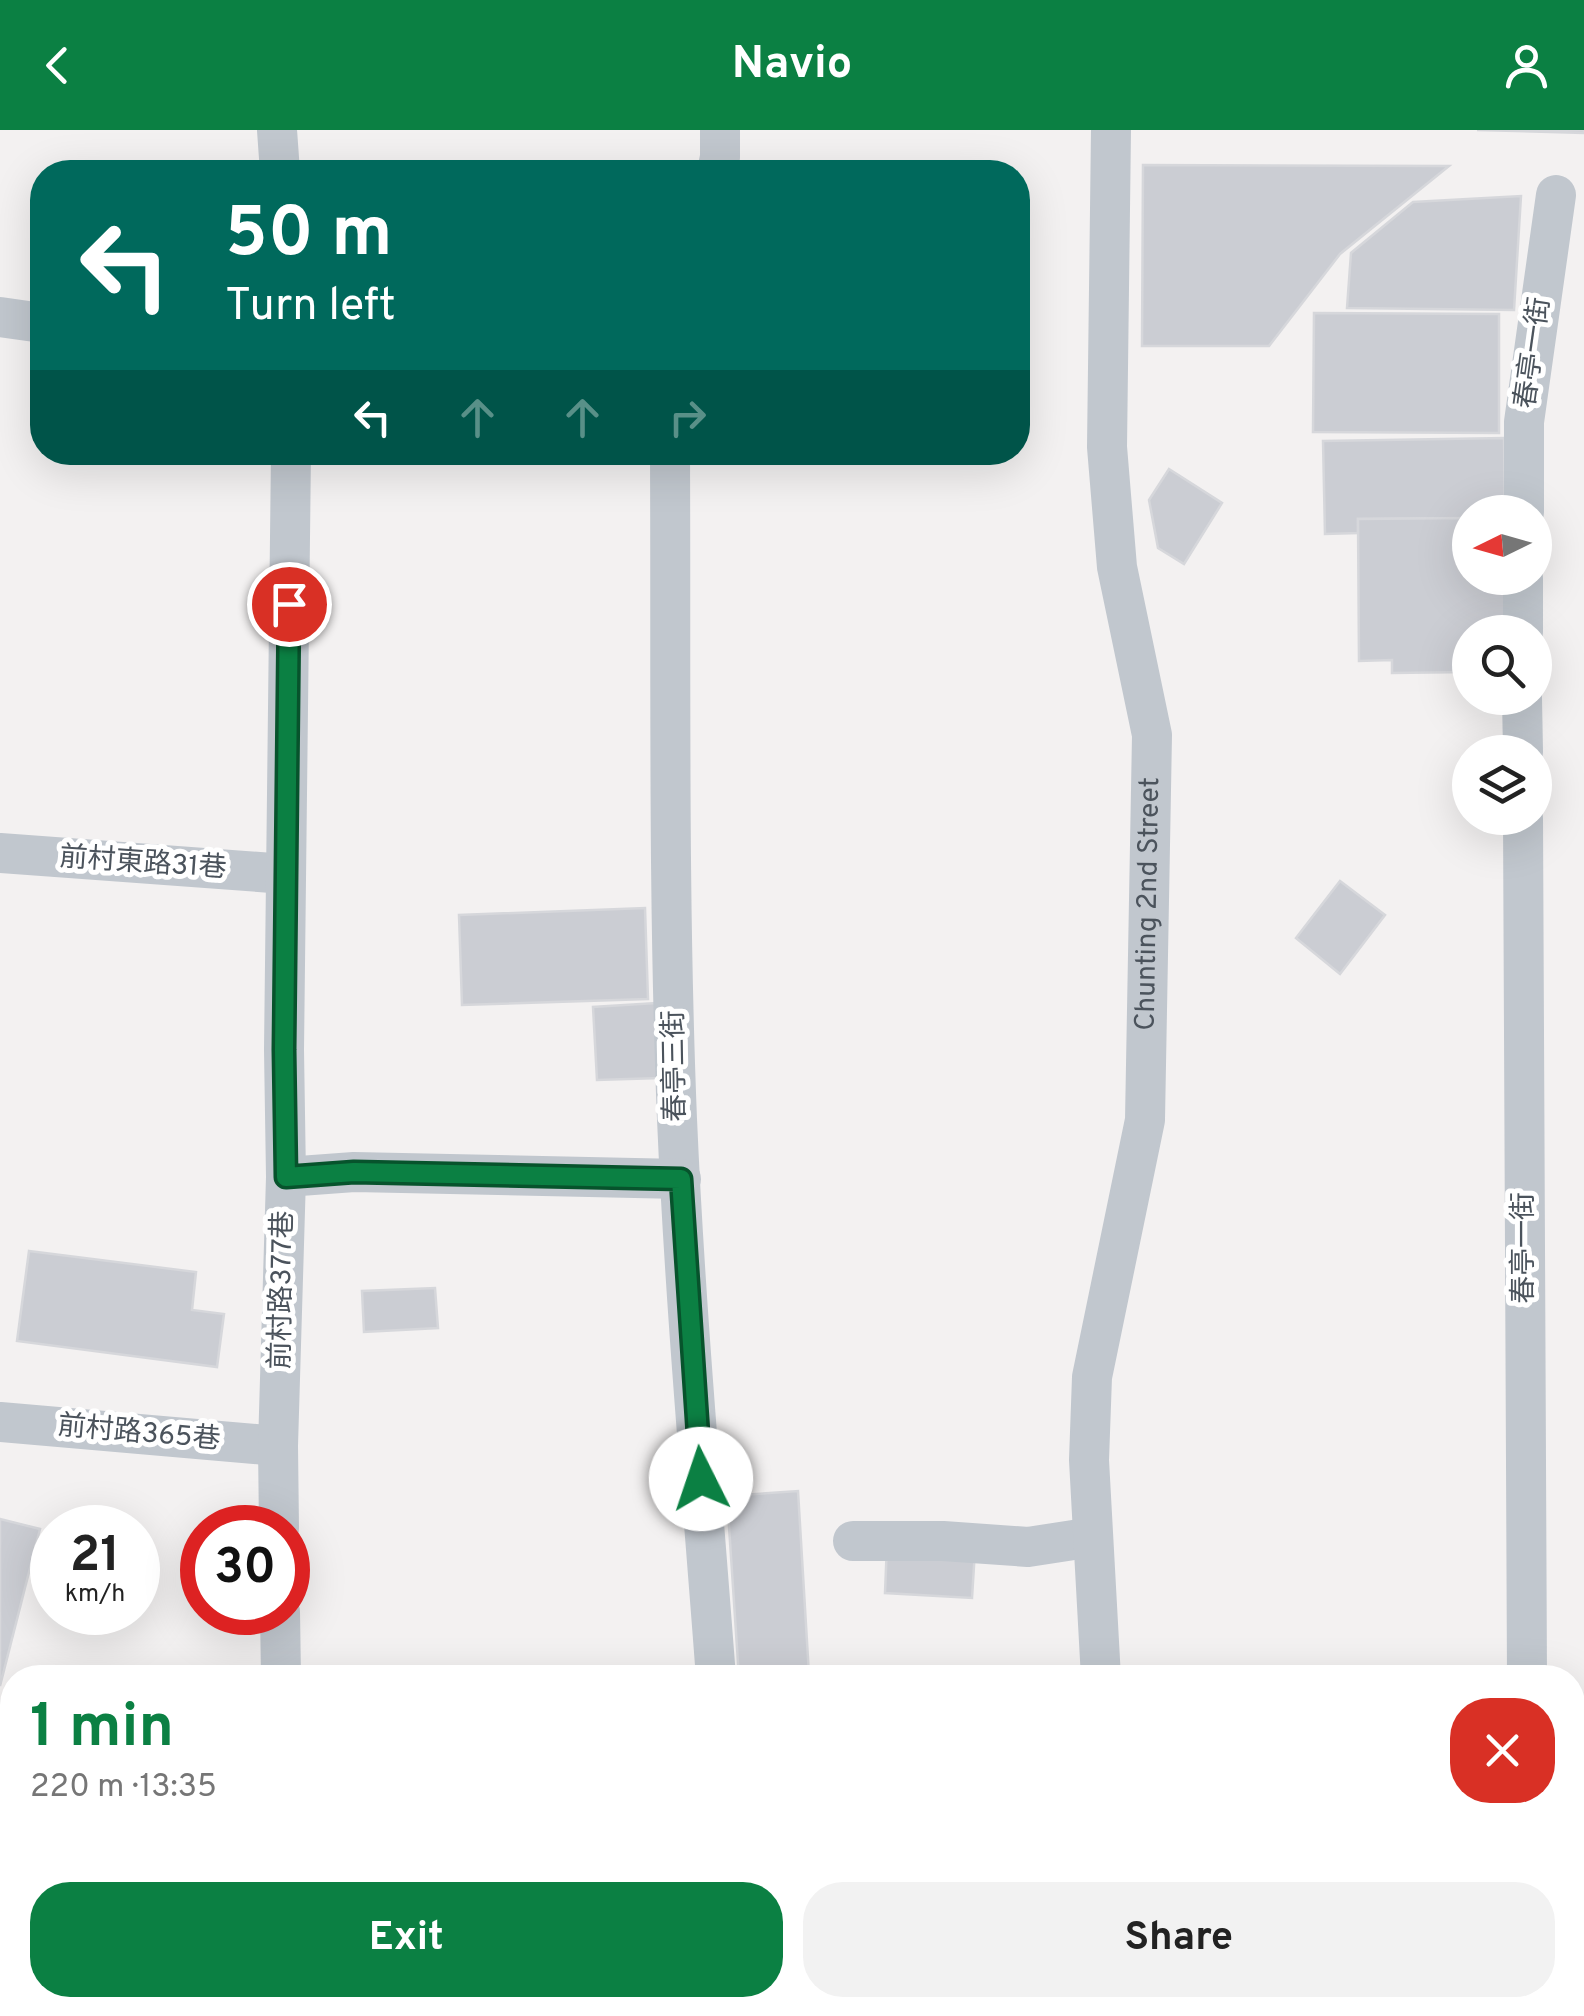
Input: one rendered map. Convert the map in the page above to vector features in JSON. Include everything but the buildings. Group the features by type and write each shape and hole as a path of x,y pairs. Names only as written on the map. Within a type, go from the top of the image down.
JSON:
{"street":[{"path":"277,130 279,160"},
{"path":"719,160 720,130"},
{"name":"Chunting 2nd Street","path":"1100,1665 1089,1460 1092,1377 1145,1120 1152,735 1117,567 1107,447 1111,130"},
{"name":"春亭一街","path":"1524,495 1524,422 1556,195"},
{"path":"0,317 30,321"},
{"name":"前村路377巷","path":"279,1505 286,1177 291,465"},
{"name":"春亭三街","path":"670,465 677,1120 715,1665"},
{"name":"春亭一街","path":"1523,835 1528,1665"},
{"name":"前村東路31巷","path":"0,854 286,874"},
{"path":"286,1177 354,1172 681,1179"},
{"name":"前村路365巷","path":"0,1422 278,1446"},
{"path":"853,1540 1028,1547 1093,1537"},
{"path":"281,1635 282,1665"}],"route":[{"path":"289,604 286,1177 354,1172 681,1179 701,1479"}]}
